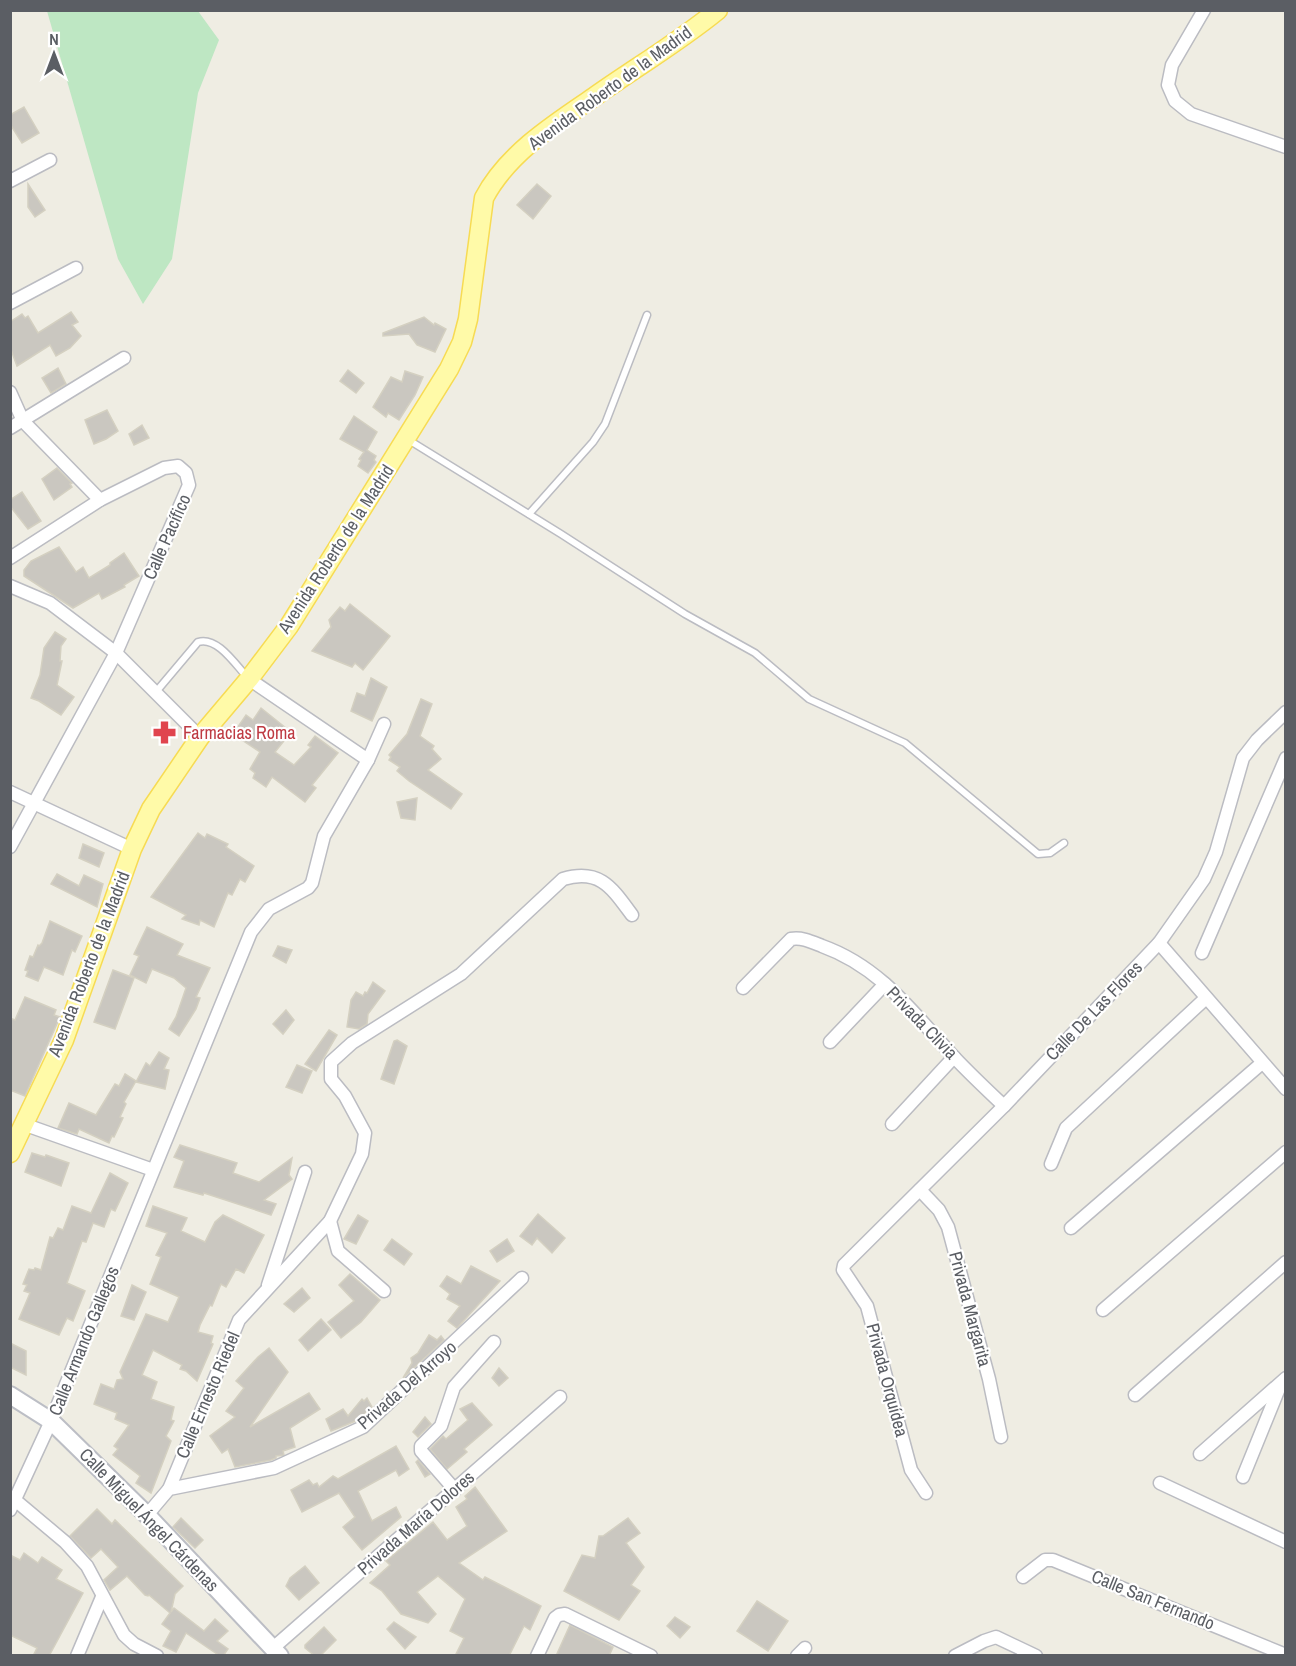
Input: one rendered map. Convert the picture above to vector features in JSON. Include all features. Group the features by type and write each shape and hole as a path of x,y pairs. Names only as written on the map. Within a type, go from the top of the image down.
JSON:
{"main road":[{"name":"Avenida Roberto de la Madrid","path":"10,1153 64,1040 132,849 151,809 200,737 249,679 289,626 449,369 462,342 468,319 484,198 492,183 502,170 555,123 718,10"}],"street":[{"path":"1204,10 1172,65 1168,85 1175,101 1191,114 1286,147"},
{"path":"10,181 50,160"},
{"path":"10,303 76,268"},
{"path":"10,428 124,358"},
{"path":"10,392 23,421 99,500"},
{"name":"Calle Pacífico","path":"10,558 99,500 164,468 178,466 186,473 189,485 116,653"},
{"path":"10,585 50,603 116,653 200,737"},
{"path":"10,847 116,653"},
{"path":"249,679 368,760"},
{"name":"Calle De Las Flores","path":"843,1270 844,1264 1004,1106 1159,943 1204,879 1216,852 1243,758 1257,740 1286,712"},
{"name":"Calle Armando Gallegos","path":"13,1505 51,1421 251,932 269,909 308,888 312,883 324,836 368,760 384,724"},
{"path":"1202,953 1286,758"},
{"path":"10,792 132,849"},
{"name":"Calle Ernesto Riedel","path":"169,1489 239,1320 330,1221 362,1154 365,1133 345,1096 332,1078 332,1062 352,1043 461,974 563,879 579,874 595,876 616,893 632,915"},
{"name":"Privada Clivia","path":"743,988 791,939 798,938 843,953 907,1003 954,1057 1004,1106"},
{"path":"1159,943 1286,1089"},
{"path":"830,1042 885,984"},
{"path":"1051,1164 1066,1128 1206,998"},
{"path":"892,1124 954,1057"},
{"path":"1071,1228 1262,1063"},
{"path":"23,1124 153,1170"},
{"path":"1103,1310 1286,1152"},
{"path":"266,1290 305,1172"},
{"name":"Privada Margarita","path":"920,1190 939,1210 948,1227 1001,1437"},
{"path":"330,1221 338,1251 384,1291"},
{"path":"1135,1395 1286,1263"},
{"name":"Privada Orquídea","path":"843,1270 867,1306 911,1470 926,1493"},
{"name":"Privada Del Arroyo","path":"169,1489 274,1468 363,1427 522,1278"},
{"path":"455,1490 421,1451 421,1446 441,1426 454,1387 494,1342"},
{"path":"1200,1454 1283,1380"},
{"path":"1244,1477 1283,1380"},
{"name":"Calle Miguel Ángel Cárdenas","path":"10,1395 51,1421 147,1515 276,1652"},
{"name":"Privada María Dolores","path":"276,1652 560,1397"},
{"path":"1160,1483 1286,1542"},
{"path":"147,1515 169,1489"},
{"path":"13,1505 65,1542 87,1566 124,1635 134,1644 157,1656"},
{"name":"Calle San Fernando","path":"1023,1577 1045,1560 1053,1560 1286,1655"},
{"path":"77,1656 102,1597"},
{"path":"537,1656 555,1618 565,1614 651,1656"},
{"path":"955,1656 996,1637 1036,1656"}],"lane":[{"path":"529,514 593,442 605,424 647,315"},
{"path":"406,439 529,514 684,614 755,653 809,699 905,743 1030,850 1045,855 1064,843"},
{"path":"155,693 198,642 206,640 214,642 249,679"}],"green space":[{"path":"47,11 198,11 219,40 198,93 172,259 143,304 118,259"}],"building":[{"path":"24,107 39,133 22,143 10,124 10,115"},
{"path":"28,184 45,210 35,217 28,207"},
{"path":"537,184 551,196 533,219 517,205"},
{"path":"71,312 78,322 72,325 81,336 70,348 56,356 50,345 17,366 10,347 10,322 22,314 25,318 28,316 38,333"},
{"path":"424,317 434,325 435,323 446,329 435,352 417,345 409,334 383,336 383,333"},
{"path":"58,368 66,384 51,393 42,378"},
{"path":"348,370 364,383 356,393 340,381"},
{"path":"405,371 423,377 399,420 388,413 386,417 373,407 391,377 402,382"},
{"path":"107,410 118,431 94,444 85,420"},
{"path":"354,416 377,432 367,450 376,456 374,460 376,462 368,473 358,466 361,460 359,459 364,452 340,439"},
{"path":"142,425 149,438 134,445 129,434"},
{"path":"57,468 72,483 70,484 72,487 54,500 42,479"},
{"path":"22,492 41,521 28,529 10,506 10,500"},
{"path":"59,547 76,572 83,567 89,578 124,553 139,576 124,585 125,587 102,599 99,593 73,608 24,576 24,570 31,561"},
{"path":"350,604 390,636 363,670 355,663 352,667 312,651 331,627 329,620 340,607 345,611"},
{"path":"55,632 66,639 61,646 60,661 62,661 57,685 74,697 61,715 31,698 40,675 44,648"},
{"path":"371,678 387,687 372,721 351,711 357,693 365,696"},
{"path":"421,699 432,704 420,736 434,746 432,749 441,759 428,770 462,794 451,809 409,781 397,771 400,767 389,760 391,757 389,755 407,734"},
{"path":"261,708 291,732 275,752 294,765 311,747 308,745 315,736 338,753 312,785 316,788 305,802 272,777 266,787 253,778 255,773 250,769 260,752 233,734 246,715 253,720"},
{"path":"417,798 415,820 401,818 397,802"},
{"path":"198,833 205,838 207,834 228,844 226,847 254,866 245,882 240,879 232,895 228,893 214,927 200,920 199,925 182,919 186,915 151,897"},
{"path":"83,844 104,853 99,867 79,858"},
{"path":"57,874 79,886 84,875 103,884 97,907 51,884"},
{"path":"50,921 82,936 75,952 72,950 63,975 44,967 38,981 26,976 28,971 25,970 30,956 33,957 38,945 42,943"},
{"path":"147,927 183,944 177,955 210,968 196,997 200,998 196,1009 179,1036 169,1029 176,1017 186,988 174,978 152,969 146,983 130,975 139,956 134,954"},
{"path":"278,946 292,950 286,963 273,956"},
{"path":"113,970 134,978 115,1029 94,1022"},
{"path":"373,982 385,991 368,1014 367,1024 359,1029 347,1027 351,1000 356,992 363,996 365,992 367,993"},
{"path":"25,997 56,1010 54,1015 60,1017 25,1096 10,1090 10,1018 15,1020"},
{"path":"286,1010 294,1020 283,1034 273,1024"},
{"path":"329,1030 337,1035 316,1071 305,1064"},
{"path":"397,1040 407,1046 394,1084 381,1079 394,1041"},
{"path":"159,1052 169,1058 164,1069 169,1070 165,1089 136,1082 146,1063 150,1066"},
{"path":"297,1065 312,1071 302,1093 286,1087"},
{"path":"125,1074 136,1081 124,1102 126,1104 120,1117 123,1118 109,1143 79,1129 77,1134 58,1128 69,1103 96,1115 115,1084 119,1086"},
{"path":"180,1145 237,1163 233,1173 259,1182 292,1158 289,1175 292,1179 264,1200 276,1204 271,1215 204,1193 203,1195 174,1187 184,1161 174,1157"},
{"path":"32,1153 69,1163 61,1186 25,1172"},
{"path":"110,1173 128,1183 115,1211 111,1209 104,1227 93,1223 86,1242 82,1241 67,1283 85,1291 73,1321 67,1318 59,1335 19,1319 30,1293 24,1291 27,1285 23,1284 29,1269 41,1270 50,1237 53,1238 58,1228 63,1230 72,1206 91,1213"},
{"path":"153,1206 187,1218 181,1231 205,1242 215,1222 223,1215 264,1235 244,1273 236,1269 226,1287 221,1284 212,1306 210,1305 200,1325 198,1332 213,1336 211,1343 213,1344 197,1381 186,1371 180,1369 182,1365 153,1350 142,1375 157,1382 151,1399 174,1407 171,1420 174,1421 166,1436 171,1441 151,1493 136,1483 140,1476 113,1455 118,1449 114,1446 129,1425 115,1419 117,1413 94,1404 101,1384 114,1389 117,1380 123,1379 120,1372 146,1314 168,1322 179,1297 150,1284 161,1257 156,1255 167,1233 146,1226"},
{"path":"538,1214 565,1238 552,1253 537,1238 532,1245 520,1236"},
{"path":"358,1215 368,1221 356,1244 344,1239"},
{"path":"392,1239 412,1254 404,1265 384,1250"},
{"path":"507,1239 514,1251 497,1262 490,1251"},
{"path":"471,1266 500,1281 457,1328 448,1321 460,1306 447,1299 450,1294 440,1286 447,1276 461,1284"},
{"path":"350,1274 380,1300 361,1322 341,1338 328,1322 354,1301 339,1285"},
{"path":"132,1285 146,1292 134,1320 121,1316"},
{"path":"302,1288 310,1298 294,1312 284,1304"},
{"path":"321,1319 331,1330 308,1351 299,1340"},
{"path":"429,1335 437,1340 441,1336 444,1340 403,1378 412,1363 411,1358 418,1353"},
{"path":"10,1343 26,1351 26,1375 10,1367"},
{"path":"269,1348 288,1372 250,1427 309,1393 320,1409 290,1428 295,1447 283,1451 284,1455 235,1467 228,1449 222,1453 210,1436 235,1417 226,1411 244,1388 236,1381"},
{"path":"499,1368 508,1378 499,1386 492,1378"},
{"path":"367,1398 372,1407 358,1420 331,1431 326,1419 343,1409 348,1416 362,1399 364,1401"},
{"path":"472,1403 492,1425 464,1449 467,1452 447,1469 430,1449 443,1436 446,1439 468,1420 460,1409"},
{"path":"425,1417 431,1424 418,1437 413,1432"},
{"path":"396,1446 409,1469 399,1476 396,1470 358,1491 372,1521 396,1507 401,1517 362,1550 343,1527 355,1517 339,1493 302,1512 291,1490 309,1480 313,1485 317,1483 319,1487 333,1476 338,1479"},
{"path":"418,1460 430,1474 425,1477 416,1462"},
{"path":"475,1487 507,1531 459,1563 483,1580 485,1577 541,1606 530,1630 524,1626 509,1656 455,1656 464,1638 450,1631 465,1599 438,1576 417,1592 436,1614 428,1623 401,1614 382,1591 370,1583 390,1565 386,1561 433,1522 447,1540 467,1526 456,1507 467,1499 465,1496"},
{"path":"97,1509 112,1524 115,1520 183,1586 175,1594 171,1612 174,1608 204,1631 215,1619 228,1631 217,1641 228,1649 223,1656 186,1633 176,1652 163,1646 171,1631 162,1624 170,1613 149,1595 145,1595 127,1576 110,1590 104,1580 118,1567 101,1549 91,1558 70,1536"},
{"path":"181,1518 203,1540 195,1548 173,1527"},
{"path":"628,1518 640,1533 626,1543 644,1567 631,1585 640,1591 619,1620 564,1591 582,1555 595,1558 599,1536 603,1536"},
{"path":"24,1553 38,1563 42,1557 62,1570 56,1579 83,1593 49,1656 33,1656 37,1648 10,1635 10,1555 20,1560"},
{"path":"305,1566 319,1583 299,1600 286,1586 290,1578"},
{"path":"757,1601 788,1621 768,1651 737,1631"},
{"path":"675,1617 690,1627 680,1638 667,1626"},
{"path":"394,1622 416,1637 405,1649 387,1629"},
{"path":"570,1625 613,1647 609,1656 556,1656"},
{"path":"324,1627 336,1640 320,1656 315,1656 305,1648 305,1645"}],"place":[{"name":"Farmacias Roma","path":"165,733"}]}
